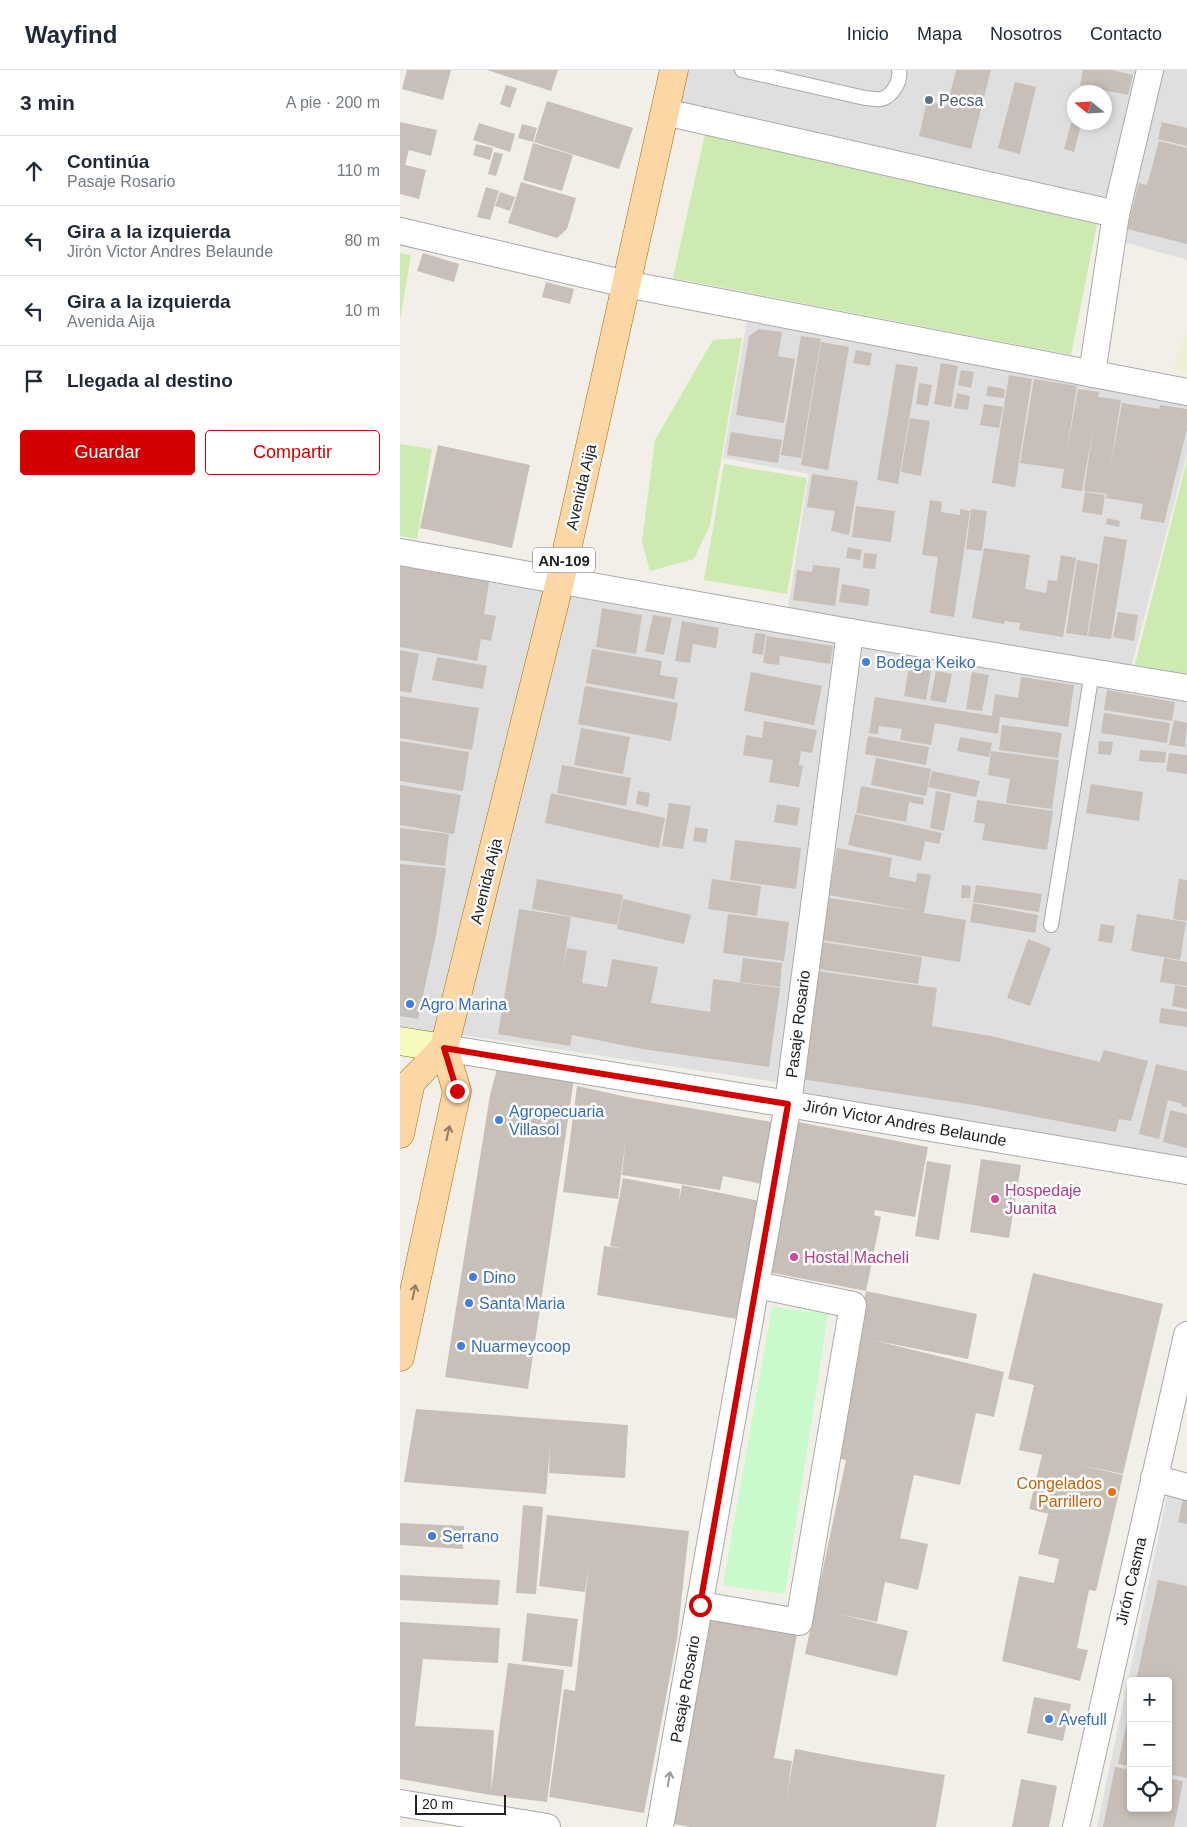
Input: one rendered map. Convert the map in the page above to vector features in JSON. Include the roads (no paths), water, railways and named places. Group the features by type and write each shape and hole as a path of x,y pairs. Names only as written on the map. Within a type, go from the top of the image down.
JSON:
{"main road":[{"name":"Avenida Aija","path":"444,1048 560,581 674,70"},
{"path":"400,1041 444,1048"},
{"path":"400,1134 411,1082 444,1048"},
{"path":"400,1357 457,1091 444,1048"}],"street":[{"path":"1092,374 1116,214 1150,70"},
{"path":"665,112 1116,214"},
{"path":"400,231 626,284 1187,392"},
{"path":"400,552 850,632 1187,688"},
{"name":"Pasaje Rosario","path":"660,1827 788,1104 850,632"},
{"name":"Jirón Victor Andres Belaunde","path":"444,1048 1187,1172"},
{"path":"700,1605 799,1622 854,1305 756,1285"},
{"name":"Jirón Casma","path":"1076,1827 1187,1335"},
{"path":"1154,1478 1187,1488"},
{"path":"400,1803 547,1827"}],"lane":[{"path":"742,70 865,98 881,99 894,90 900,75 899,70"},
{"path":"1051,925 1092,672"}],"place":[{"name":"Pecsa","path":"929,100"},
{"name":"Bodega Keiko","path":"866,662"},
{"name":"Agro Marina","path":"410,1004"},
{"name":"Agropecuaria Villasol","path":"499,1120"},
{"name":"Hospedaje Juanita","path":"995,1199"},
{"name":"Hostal Macheli","path":"794,1257"},
{"name":"Dino","path":"473,1277"},
{"name":"Santa Maria","path":"469,1303"},
{"name":"Nuarmeycoop","path":"461,1346"},
{"name":"Congelados Parrillero","path":"1112,1492"},
{"name":"Serrano","path":"432,1536"},
{"name":"Avefull","path":"1049,1719"}]}
